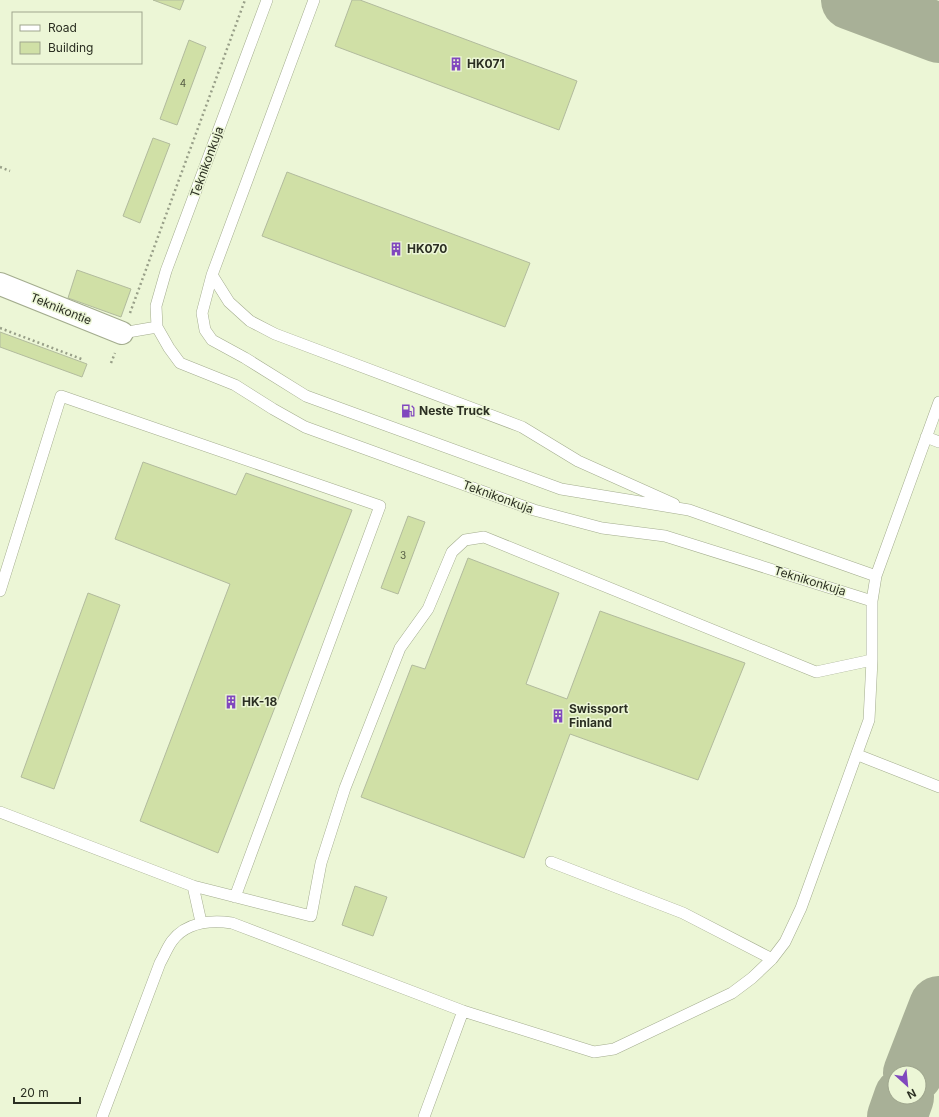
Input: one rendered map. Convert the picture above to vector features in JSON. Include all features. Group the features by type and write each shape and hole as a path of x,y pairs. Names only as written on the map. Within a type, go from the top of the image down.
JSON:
{"street":[{"name":"Teknikontie","path":"0,284 122,333"}],"lane":[{"name":"Teknikonkuja","path":"267,0 166,271 156,306 157,326 169,348 180,363 235,385 305,427 534,510 602,528 664,536 872,601"},
{"path":"314,0 212,275 202,313 205,330 212,340 245,358 306,396 561,489 689,510"},
{"path":"212,275 230,302 250,321 275,334 522,427 578,461 689,510 876,576"},
{"path":"122,333 157,326"},
{"path":"0,591 61,396 380,506 235,897"},
{"path":"102,1117 160,963 172,940 187,929 201,922 220,921 232,923 463,1011 594,1052 614,1049 732,993 752,978 772,960 785,942 801,908 858,755 869,720 872,660 872,601 876,576 939,402"},
{"path":"926,437 939,442"},
{"path":"0,812 193,886 311,916 321,863 345,788 400,648 428,609 452,552 465,540 484,537 816,672 872,660"},
{"path":"858,755 939,787"},
{"path":"551,862 683,913 772,960"},
{"path":"193,886 201,922"},
{"path":"424,1117 463,1011"}],"path":[{"path":"111,363 245,0"},
{"path":"0,168 10,172"},
{"path":"0,328 84,360"}],"building":[{"path":"153,0 184,0 180,10"},
{"name":"HK071","path":"352,0 360,0 577,81 559,130 335,46"},
{"path":"189,40 206,47 177,125 160,119"},
{"path":"153,138 170,144 140,223 123,216"},
{"name":"HK070","path":"287,172 530,263 505,327 262,236"},
{"path":"77,270 131,289 121,317 68,298"},
{"path":"0,332 87,364 82,377 0,347"},
{"name":"HK-18","path":"143,462 236,495 246,473 352,510 218,853 140,821 230,584 115,539"},
{"path":"408,516 425,522 398,594 381,588"},
{"name":"Swissport Finland","path":"468,558 559,593 526,684 567,699 600,611 745,663 698,780 570,734 524,858 361,797 412,665 425,669"},
{"path":"88,593 120,605 54,789 21,777"},
{"path":"355,886 387,897 373,936 342,925"}],"taxiway":[{"path":"851,0 939,33"},
{"path":"916,1065 939,1006"},
{"path":"897,1117 901,1105"}],"place":[{"name":"HK071","path":"456,64"},
{"name":"HK070","path":"396,249"},
{"name":"Neste Truck","path":"408,411"},
{"name":"HK-18","path":"231,702"},
{"name":"Swissport Finland","path":"558,716"}]}
